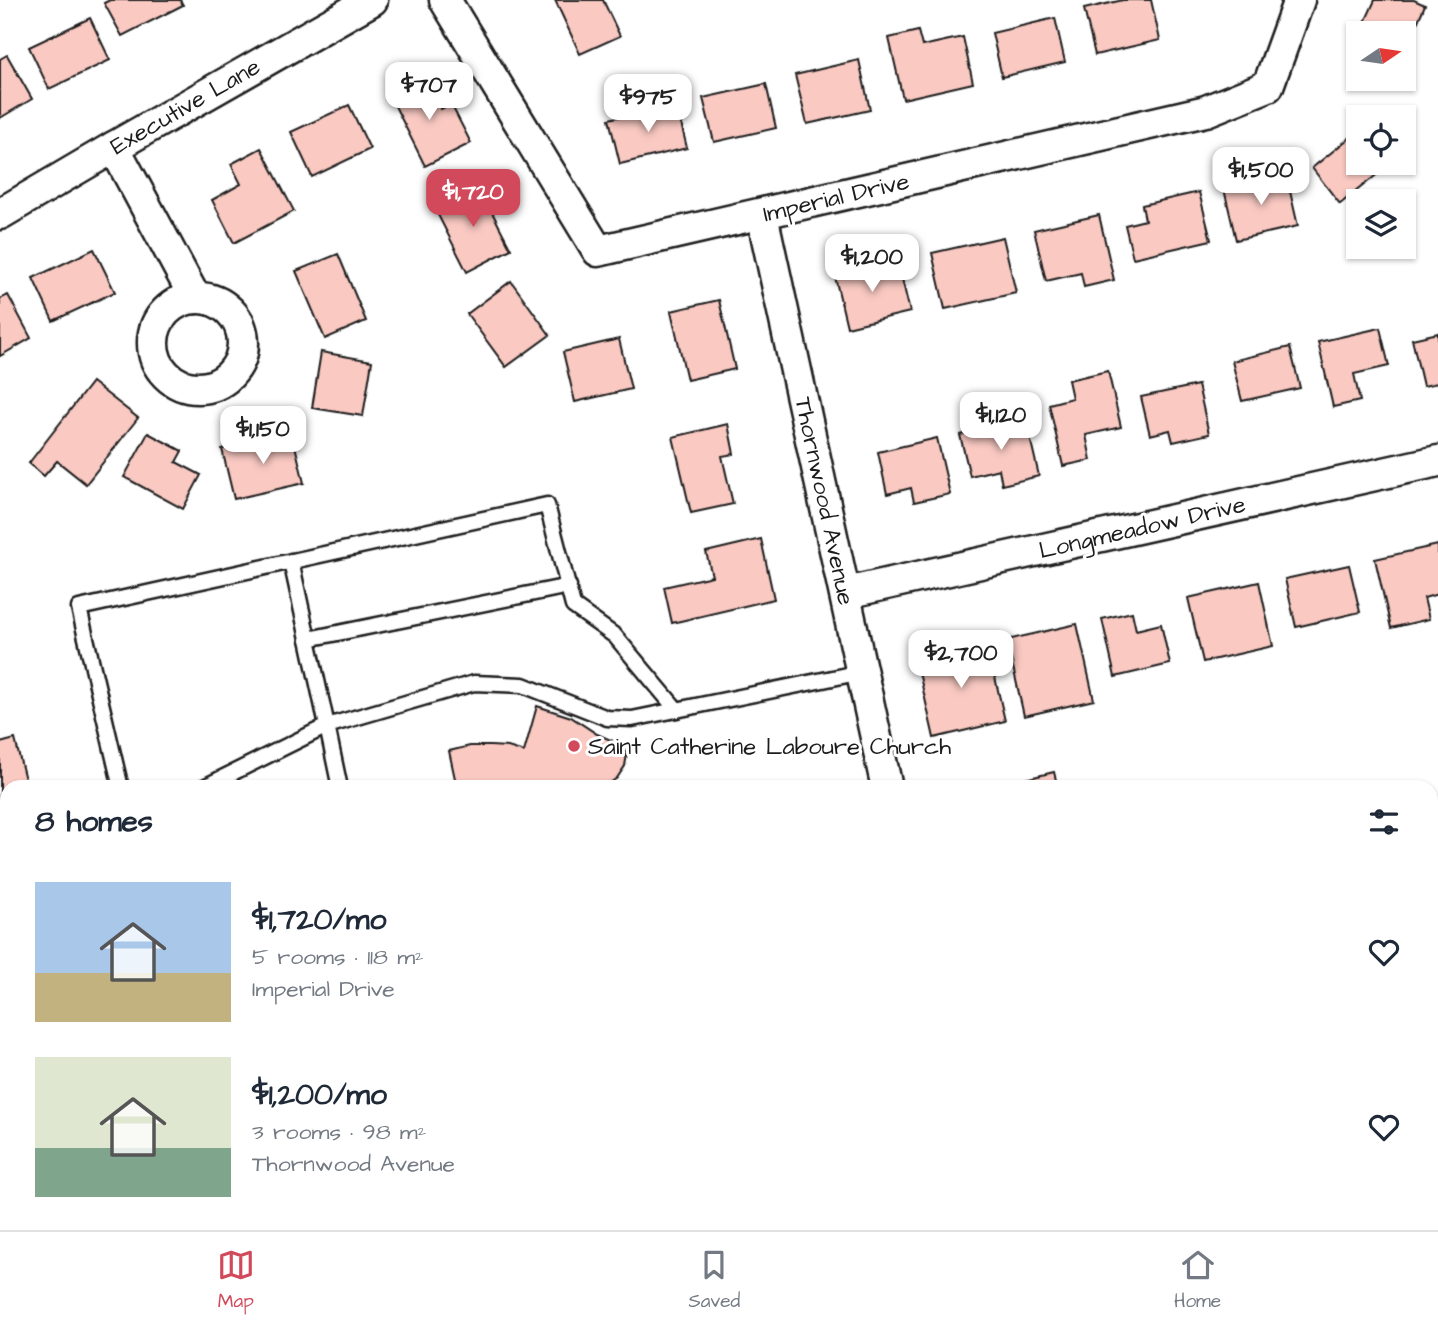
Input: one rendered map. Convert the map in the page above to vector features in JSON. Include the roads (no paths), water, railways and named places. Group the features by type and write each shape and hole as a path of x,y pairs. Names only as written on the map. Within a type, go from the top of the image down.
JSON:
{"street":[{"name":"Executive Lane","path":"0,214 372,0"},
{"name":"Imperial Drive","path":"445,0 598,251 1206,111 1268,86 1298,0"},
{"path":"114,147 195,298"},
{"name":"Thornwood Avenue","path":"762,215 885,780"},
{"name":"Longmeadow Drive","path":"846,593 1438,461"}],"lane":[{"path":"119,780 79,608 547,505 573,606 615,636 677,710"},
{"path":"291,561 338,780"},
{"path":"308,639 569,586"},
{"path":"218,780 327,726 474,683 523,685 607,718 632,719 862,672"}],"place":[{"name":"Saint Catherine Laboure Church","path":"574,746"}]}
